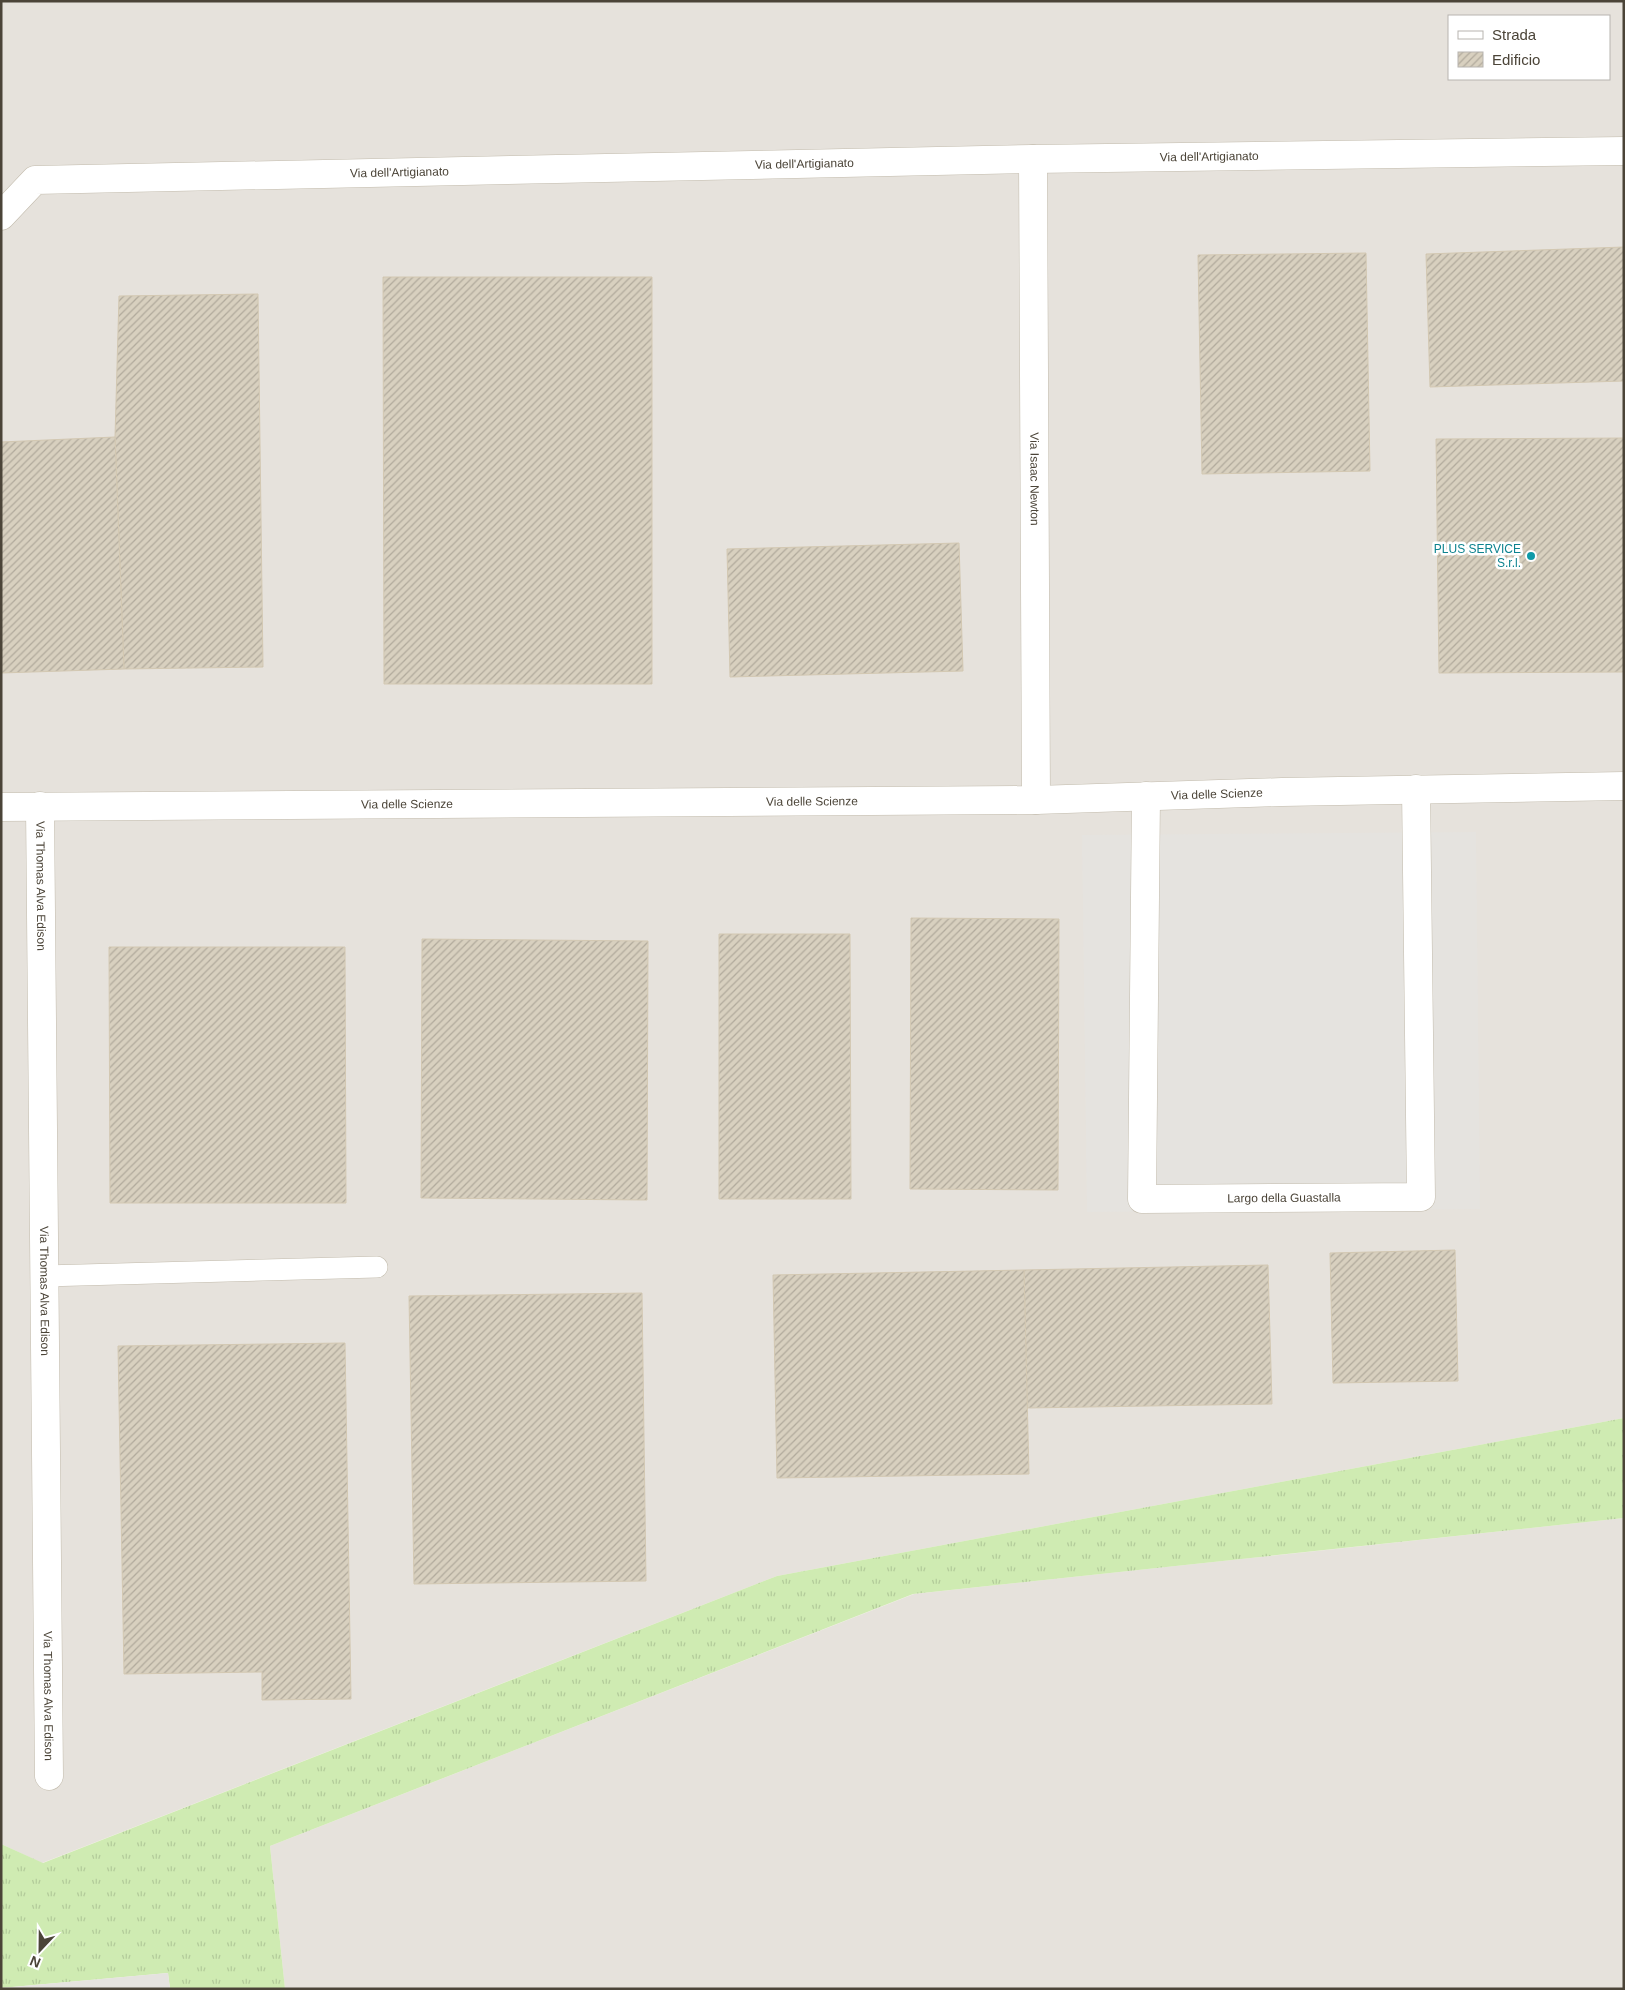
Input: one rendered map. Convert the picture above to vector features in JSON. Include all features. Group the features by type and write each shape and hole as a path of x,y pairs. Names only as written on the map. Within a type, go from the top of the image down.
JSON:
{"street":[{"name":"Via dell'Artigianato","path":"1,216 35,180 1033,159 1624,151"},
{"name":"Via Isaac Newton","path":"1033,159 1036,800"},
{"name":"Via delle Scienze","path":"1,807 1036,800 1416,789 1624,786"},
{"name":"Largo della Guastalla","path":"1146,796 1142,1199 1421,1197 1416,789"},
{"name":"Via Thomas Alva Edison","path":"40,806 49,1776"}],"lane":[{"path":"44,1276 377,1267"}],"shaded area":[{"path":"1,1 1624,1 1624,1418 777,1576 42,1863 1,1844"},
{"path":"1476,832 1480,1209 1087,1212 1082,835"},
{"path":"1624,1518 1624,1989 285,1989 270,1846 914,1594"},
{"path":"168,1973 170,1989 1,1989 1,1988"}],"green space":[{"path":"1624,1418 1624,1518 913,1594 270,1846 285,1989 170,1989 168,1973 1,1988 1,1844 43,1863 777,1576"}],"building":[{"path":"1624,247 1624,381 1430,387 1426,254"},
{"path":"1366,253 1370,471 1202,474 1198,255"},
{"path":"383,277 652,277 652,684 384,684"},
{"path":"258,294 263,667 124,669 115,437 119,296"},
{"path":"115,437 124,669 1,673 1,442"},
{"name":"PLUS SERVICE S.r.l.","path":"1624,438 1624,672 1439,673 1436,439"},
{"path":"959,543 963,671 730,677 727,549"},
{"path":"911,918 1059,919 1058,1190 910,1189"},
{"path":"719,934 850,934 851,1199 719,1199"},
{"path":"422,939 648,941 647,1200 421,1198"},
{"path":"109,947 345,947 346,1203 110,1203"},
{"path":"1455,1250 1458,1381 1333,1383 1330,1253"},
{"path":"1268,1265 1272,1404 1027,1408 1024,1270"},
{"path":"1024,1270 1029,1474 777,1478 773,1275"},
{"path":"642,1293 646,1581 414,1584 409,1296"},
{"path":"345,1343 351,1699 262,1700 262,1672 124,1674 118,1346"}],"place":[{"name":"PLUS SERVICE S.r.l.","path":"1531,556"}]}
